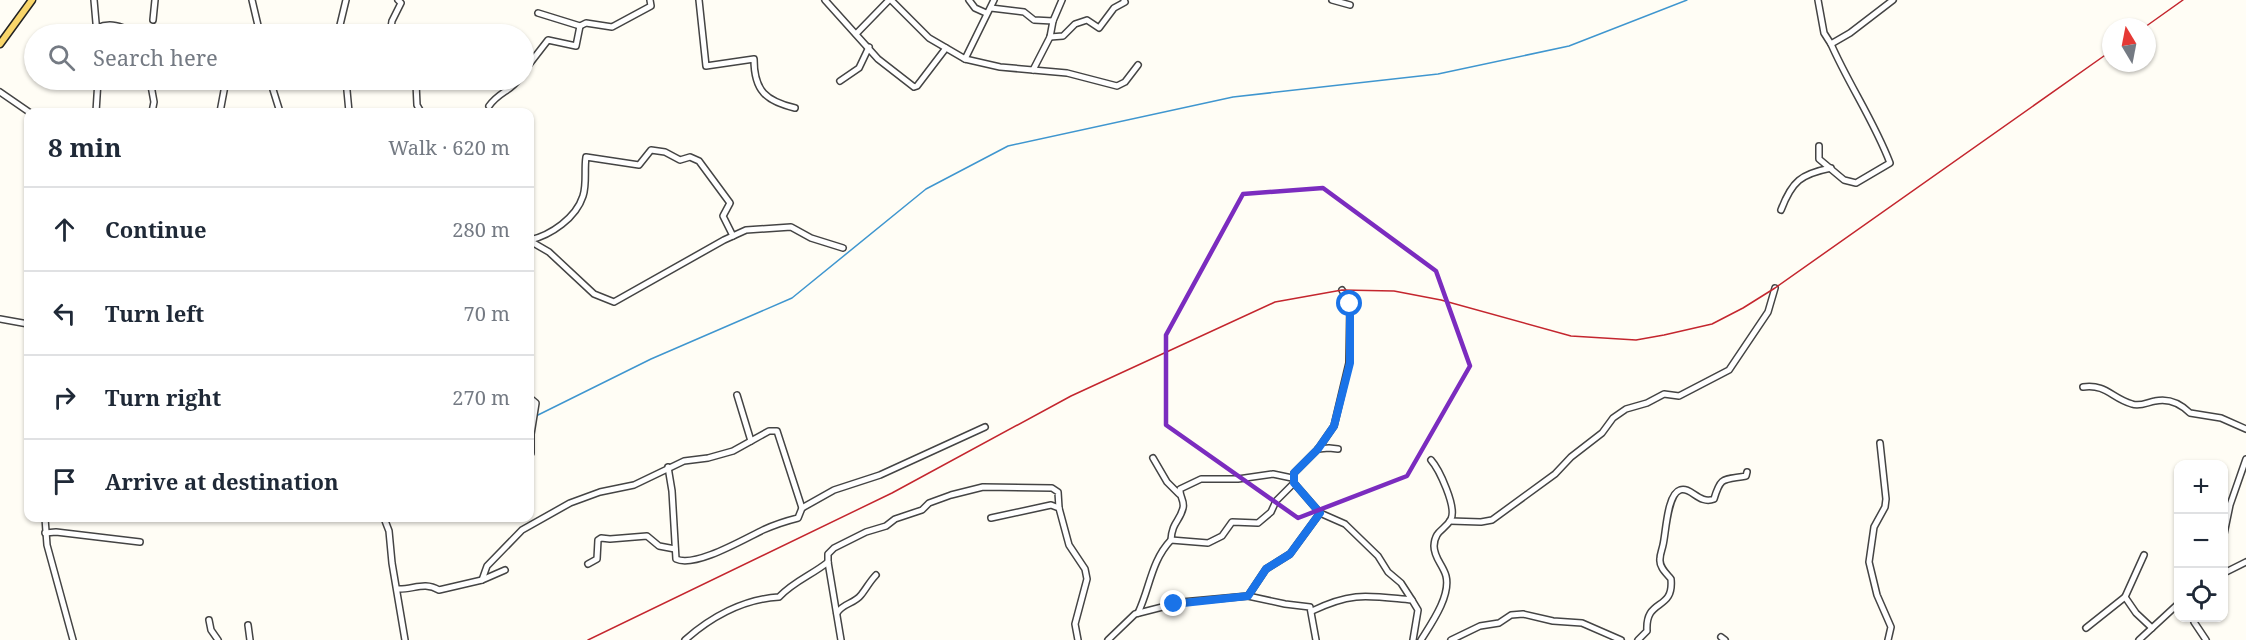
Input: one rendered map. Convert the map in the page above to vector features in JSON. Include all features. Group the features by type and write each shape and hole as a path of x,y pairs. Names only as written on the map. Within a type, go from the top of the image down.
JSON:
{"main road":[{"path":"0,44 32,0"}],"street":[{"path":"94,0 96,24"},
{"path":"153,20 155,0"},
{"path":"252,0 258,24"},
{"path":"340,24 346,0"},
{"path":"392,24 401,3 398,0"},
{"path":"538,13 580,26 586,23 612,27 651,6 650,0"},
{"path":"699,0 706,66 754,59 754,75 759,86 773,103 795,108"},
{"path":"825,0 878,59 914,87 946,48"},
{"path":"856,34 890,0 929,38 965,58 1000,67 1067,73 1117,86 1125,82 1138,64"},
{"path":"969,0 975,8 989,11 1024,12 1034,20 1053,21"},
{"path":"965,58 994,0"},
{"path":"1033,70 1050,37 1053,21 1062,0"},
{"path":"1050,37 1063,36 1075,24 1087,20 1099,28 1114,8 1125,2 1124,0"},
{"path":"1332,0 1350,5"},
{"path":"1818,0 1824,33 1880,136 1890,163 1856,183 1845,180 1819,159 1819,146"},
{"path":"1831,44 1850,33 1893,0"},
{"path":"534,58 548,40 576,46 580,26"},
{"path":"840,81 860,68 869,47"},
{"path":"96,108 97,90"},
{"path":"152,90 153,108"},
{"path":"221,108 224,90"},
{"path":"273,90 279,108"},
{"path":"347,90 348,108"},
{"path":"416,90 419,108"},
{"path":"489,106 498,94 507,90"},
{"path":"0,92 24,109"},
{"path":"534,238 557,229 575,211 583,196 586,157 639,165 651,150 665,152 680,160 690,157 699,161 730,203 723,216 733,236"},
{"path":"1781,210 1788,191 1801,178 1813,171 1831,168"},
{"path":"534,243 549,252 594,294 614,302 746,230 791,227 812,238 843,248"},
{"path":"1421,640 1440,608 1447,579 1436,558 1434,546 1438,530 1450,521 1492,520 1555,474 1570,457 1602,433 1613,418 1626,409 1647,403 1664,394 1679,396 1729,370 1768,312 1775,288"},
{"path":"1171,540 1208,543 1222,536 1232,522 1258,523 1271,512 1276,501 1293,481 1294,473 1318,449 1334,426 1350,363 1350,304 1342,290"},
{"path":"0,319 24,323"},
{"path":"2083,387 2096,385 2132,404 2141,405 2155,401 2174,402 2184,406 2190,413 2221,418 2246,429"},
{"path":"737,395 752,441"},
{"path":"534,401 536,403 534,415"},
{"path":"668,467 675,532 675,559 680,561 713,554 763,530 798,518 802,508 834,490 880,475 985,427"},
{"path":"534,521 570,503 600,492 634,485 684,461 734,451 769,431 777,431 802,508"},
{"path":"1880,443 1886,499 1885,507 1874,527 1869,562 1878,595 1891,627 1888,640"},
{"path":"1318,449 1329,447 1338,449"},
{"path":"1138,614 1153,565 1161,550 1171,540 1172,528 1184,506 1153,458"},
{"path":"2228,514 2246,459"},
{"path":"1431,460 1437,467 1452,502 1450,521"},
{"path":"1638,640 1647,631 1646,618 1649,612 1670,594 1671,579 1659,560 1665,525 1670,516 1670,504 1675,492 1683,489 1703,500 1711,501 1714,499 1720,482 1746,476 1747,472"},
{"path":"1179,495 1180,489 1201,479 1238,479 1273,474 1293,481 1320,513 1345,524 1378,556 1388,572 1401,583 1418,610 1413,640"},
{"path":"841,640 828,562 828,554 834,548 951,495 983,487 1046,487 1058,492 1059,508 1069,545 1085,569 1087,579 1075,624 1078,640"},
{"path":"990,518 1052,505 1059,508"},
{"path":"1248,596 1266,569 1290,554 1320,513"},
{"path":"45,522 45,533 73,640"},
{"path":"386,522 389,531 405,640"},
{"path":"482,580 487,566 522,530 533,522"},
{"path":"45,533 56,532 140,542"},
{"path":"588,564 597,559 598,540 601,538 610,540 647,536 659,546 675,549"},
{"path":"2086,628 2125,597 2144,555"},
{"path":"2228,570 2246,561"},
{"path":"685,640 712,618 767,597 779,597 792,583 820,569 828,562"},
{"path":"397,589 405,590 431,585 439,590 482,580 505,570"},
{"path":"836,614 840,608 862,595 876,575"},
{"path":"1108,640 1127,620 1138,614 1182,602 1248,596 1310,607 1316,640"},
{"path":"1312,611 1335,600 1349,597 1370,596 1412,600"},
{"path":"2125,597 2152,628"},
{"path":"2139,640 2174,608"},
{"path":"1451,640 1480,626 1499,623 1511,615 1523,614 1553,621 1582,623 1621,640"},
{"path":"209,620 218,640"},
{"path":"2194,622 2206,640"},
{"path":"248,625 250,640"}],"highlighted area":[{"path":"1323,188 1436,271 1470,366 1407,476 1298,518 1166,425 1166,335 1243,194"}],"waterway":[{"path":"536,416 651,359 792,298 926,189 1008,146 1233,97 1438,74 1569,46 1687,0"}],"railway":[{"path":"2156,19 2183,0"},
{"path":"588,640 892,493 1071,396 1275,302 1342,290 1394,291 1441,300 1571,336 1636,340 1712,324 1775,288 2102,57"}],"route":[{"path":"1174,604 1248,596 1266,569 1290,554 1320,513 1292,478 1300,466 1318,449 1334,426 1350,363 1350,304"}]}
